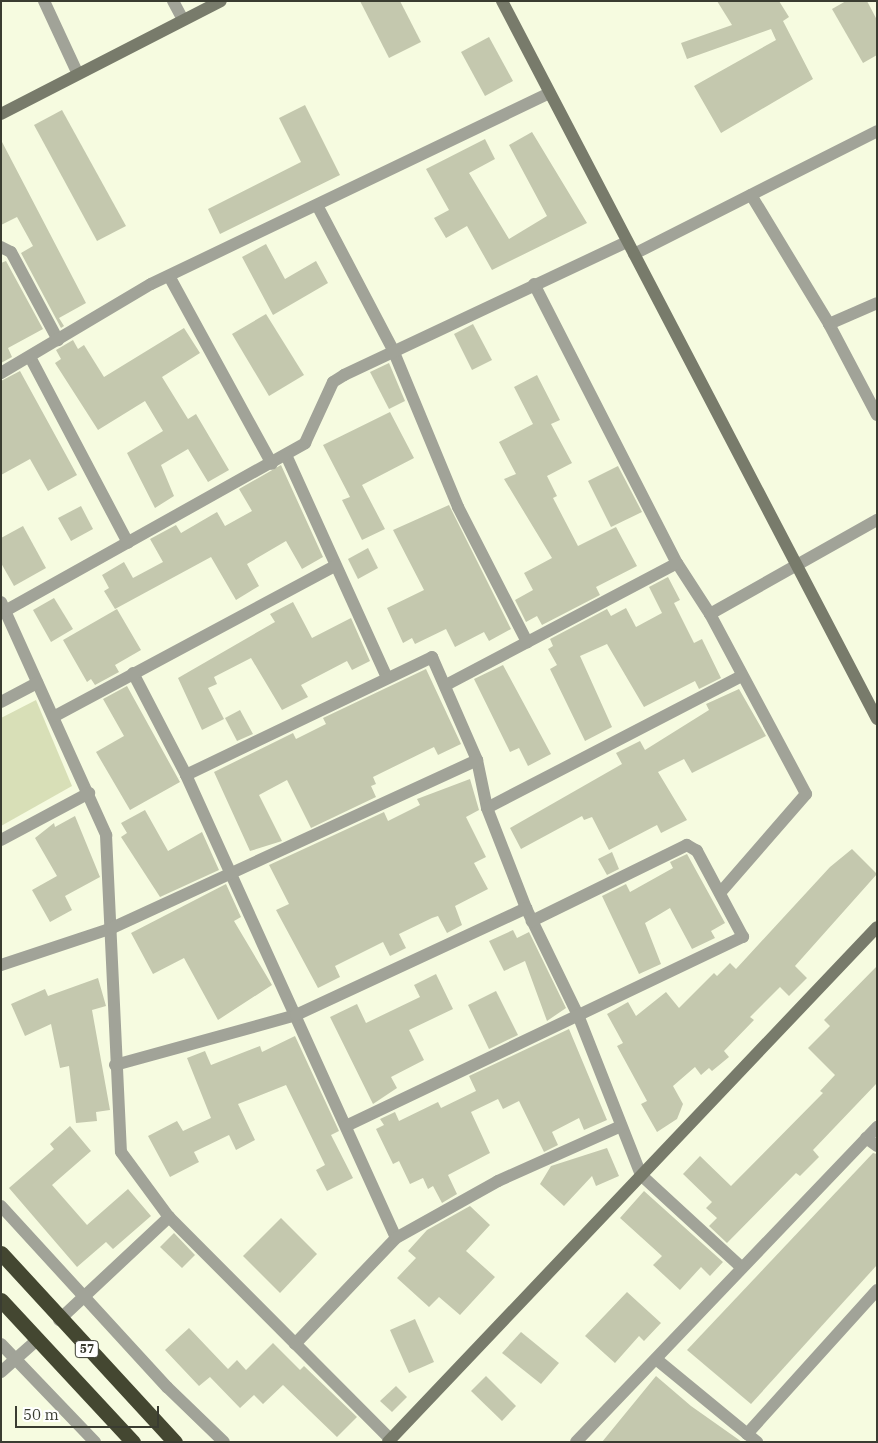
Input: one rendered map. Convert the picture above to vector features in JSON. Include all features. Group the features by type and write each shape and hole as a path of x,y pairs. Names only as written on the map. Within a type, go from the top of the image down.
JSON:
{"highway":[{"name":"57","path":"1,1253 59,1320 175,1442"},
{"name":"57","path":"1,1300 36,1341 133,1442"}],"street":[{"path":"44,1 77,72"},
{"path":"173,1 182,20"},
{"path":"1,114 77,72 221,1"},
{"path":"502,1 877,719"},
{"path":"1,373 30,358 168,276 318,207 549,93"},
{"path":"634,254 876,132"},
{"path":"751,195 829,324 877,415"},
{"path":"318,207 393,350 458,507 527,642"},
{"path":"627,242 393,350 333,382 305,444 128,543 3,607 90,793 106,836 112,928 115,1065 121,1152 169,1217 389,1440 877,927"},
{"path":"1,247 11,252 58,340"},
{"path":"168,276 272,464"},
{"path":"534,284 677,564 710,614 806,794 720,893"},
{"path":"829,324 877,303"},
{"path":"30,358 128,543"},
{"path":"286,456 387,678"},
{"path":"710,614 877,520"},
{"path":"446,685 677,564"},
{"path":"55,716 336,566"},
{"path":"186,775 432,657 446,685 477,760 488,808 526,908 578,1015 619,1127 640,1175 742,1268"},
{"path":"133,673 186,775 229,874 296,1015 396,1238"},
{"path":"488,808 742,676"},
{"path":"1,702 37,683"},
{"path":"1,965 112,928 477,760"},
{"path":"1,840 90,793"},
{"path":"346,1126 743,937 697,852 686,845 532,921"},
{"path":"115,1065 296,1015 526,908"},
{"path":"296,1344 396,1238 498,1181 619,1127"},
{"path":"576,1442 742,1268 872,1142 877,1127"},
{"path":"1,1206 224,1442"},
{"path":"59,1320 169,1217"},
{"path":"656,1359 752,1438 877,1290"},
{"path":"1,1372 36,1341"},
{"path":"1,1344 94,1442"}],"green space":[{"path":"36,700 72,786 1,826 1,718"}],"building":[{"path":"360,1 400,1 421,42 389,58"},
{"path":"717,1 779,1 789,17 783,21 813,79 721,133 694,86 776,40 771,29 687,59 681,43 732,25"},
{"path":"846,1 867,1 877,20 877,55 863,63 832,9"},
{"path":"489,37 513,81 485,96 461,52"},
{"path":"305,105 340,175 220,234 208,209 301,162 279,118"},
{"path":"62,110 126,226 97,241 34,125"},
{"path":"532,132 587,223 492,270 467,226 446,238 434,218 449,210 426,169 485,139 495,159 469,173 509,239 547,216 509,145"},
{"path":"1,140 86,303 59,318 64,326 61,328 21,253 33,246 17,217 1,225"},
{"path":"266,244 285,279 316,261 328,283 273,315 242,257"},
{"path":"6,261 43,329 8,348 12,357 1,363 1,263"},
{"path":"266,314 304,375 269,396 232,334"},
{"path":"473,324 492,360 472,370 454,334"},
{"path":"184,328 200,353 162,377 188,419 196,414 229,470 208,482 188,449 161,465 174,496 155,508 127,453 163,431 145,401 98,430 55,363 61,359 56,350 73,340 78,349 84,345 104,377"},
{"path":"389,363 405,401 389,409 370,372"},
{"path":"20,371 77,475 48,491 30,459 1,475 1,381"},
{"path":"537,375 560,420 551,424 572,463 547,476 557,496 553,498 578,546 616,527 637,566 596,587 600,595 542,625 537,616 526,622 515,600 533,590 524,573 552,558 504,479 516,474 499,442 533,424 514,387"},
{"path":"390,412 414,458 362,485 385,529 362,540 342,500 350,497 323,445"},
{"path":"281,465 323,557 302,569 286,541 247,564 259,586 236,600 211,557 115,609 104,591 109,588 102,575 124,562 133,578 163,562 150,539 176,525 181,533 217,512 225,526 252,511 239,489"},
{"path":"618,466 642,512 611,527 588,481"},
{"path":"449,505 511,629 489,641 484,632 455,647 446,629 415,644 412,638 403,643 387,608 424,590 393,530"},
{"path":"81,506 93,529 71,541 58,518"},
{"path":"23,526 46,568 14,586 1,563 1,538"},
{"path":"368,548 378,568 358,579 348,559"},
{"path":"668,577 680,600 674,603 694,643 702,639 721,678 699,689 695,681 644,707 607,644 580,656 612,727 585,741 550,669 557,665 548,649 553,646 550,639 607,609 611,616 626,608 636,627 662,613 649,587"},
{"path":"54,598 73,629 51,642 33,610"},
{"path":"293,602 312,638 351,618 370,661 352,670 347,661 301,685 308,697 282,710 251,658 214,677 217,684 208,688 224,719 202,730 178,678 275,622 270,614"},
{"path":"117,609 141,650 115,665 119,672 95,685 91,679 87,682 63,640"},
{"path":"503,665 551,754 528,766 519,748 510,752 474,679"},
{"path":"426,669 461,744 438,755 434,747 373,777 376,784 371,786 376,797 311,828 287,780 259,795 282,841 250,851 214,772 293,733 296,739 326,724 323,718"},
{"path":"127,686 180,782 130,810 96,752 124,736 103,699"},
{"path":"739,689 766,736 692,773 684,759 658,772 687,820 661,833 657,825 609,850 592,817 584,820 582,816 521,849 510,828 622,764 616,753 640,741 645,750 709,710 706,704"},
{"path":"240,710 253,734 237,741 225,718"},
{"path":"470,779 479,810 466,817 486,857 474,863 488,889 455,906 462,925 447,933 438,916 432,918 399,934 406,948 390,956 383,942 335,966 340,977 318,988 276,910 289,904 269,865 384,812 388,821 420,805 417,799"},
{"path":"145,810 168,851 202,832 219,870 160,897 121,837 127,833 121,823"},
{"path":"75,816 100,877 65,896 72,910 50,922 32,890 57,876 35,838 54,823 55,827"},
{"path":"852,849 877,874 795,966 807,978 789,996 780,987 750,1017 754,1020 724,1051 729,1057 712,1071 709,1068 701,1075 695,1067 673,1086 683,1104 677,1119 657,1132 641,1104 647,1101 617,1046 623,1043 607,1014 628,1002 636,1016 666,992 679,1008 714,973 717,976 730,963 736,969 830,867"},
{"path":"612,852 619,869 607,875 598,859"},
{"path":"687,854 725,923 711,931 715,938 692,949 670,908 645,923 661,964 639,974 602,896 626,884 630,892 673,868 670,862"},
{"path":"226,884 241,917 234,921 272,985 218,1020 184,958 153,974 131,933"},
{"path":"513,930 517,938 529,932 566,1008 547,1021 525,961 504,971 489,941"},
{"path":"877,966 877,1083 813,1150 819,1157 800,1176 796,1173 727,1243 709,1226 717,1218 706,1208 712,1202 683,1174 700,1156 731,1186 823,1093 820,1091 835,1075 808,1048 830,1026 824,1020"},
{"path":"436,974 453,1009 409,1030 424,1060 391,1077 397,1088 373,1104 330,1017 357,1004 366,1023 420,997 414,985"},
{"path":"98,978 106,1006 92,1010 110,1110 96,1112 97,1121 76,1123 69,1066 60,1068 51,1024 25,1036 11,1004 45,989 48,996"},
{"path":"496,991 518,1035 489,1049 468,1005"},
{"path":"569,1029 607,1120 584,1130 579,1118 552,1132 558,1145 544,1152 519,1101 503,1109 498,1099 471,1112 490,1153 448,1175 457,1194 442,1203 433,1186 428,1189 423,1178 410,1184 399,1161 393,1164 376,1129 384,1125 380,1119 395,1112 399,1121 438,1102 441,1108 476,1091 469,1076"},
{"path":"295,1036 339,1131 331,1135 353,1178 327,1191 316,1170 325,1165 286,1085 238,1104 255,1140 236,1150 229,1135 194,1152 199,1162 170,1177 148,1136 177,1121 183,1131 211,1118 187,1058 205,1051 211,1065 260,1046 262,1052"},
{"path":"70,1126 91,1151 52,1185 87,1225 128,1189 151,1216 113,1249 106,1242 77,1267 9,1188 54,1149 50,1144"},
{"path":"607,1148 619,1176 596,1186 592,1176 564,1206 540,1184 551,1166"},
{"path":"873,1153 877,1154 877,1265 751,1404 687,1350"},
{"path":"644,1191 723,1262 710,1276 701,1267 680,1290 653,1265 662,1256 620,1218"},
{"path":"470,1206 490,1225 466,1251 495,1277 460,1315 439,1297 429,1307 397,1278 416,1258 408,1251 427,1230"},
{"path":"281,1218 317,1254 280,1293 243,1256"},
{"path":"174,1233 195,1255 182,1268 160,1247"},
{"path":"627,1292 661,1323 644,1341 639,1336 615,1363 585,1336"},
{"path":"415,1319 434,1362 409,1373 390,1330"},
{"path":"189,1328 228,1369 237,1360 246,1370 273,1343 300,1370 304,1366 357,1417 337,1437 283,1385 263,1404 254,1395 240,1408 210,1377 199,1386 165,1350"},
{"path":"521,1332 559,1363 541,1384 502,1353"},
{"path":"486,1376 516,1406 502,1421 471,1391"},
{"path":"656,1376 691,1406 742,1442 602,1442"},
{"path":"396,1386 407,1397 392,1412 380,1401"}]}
